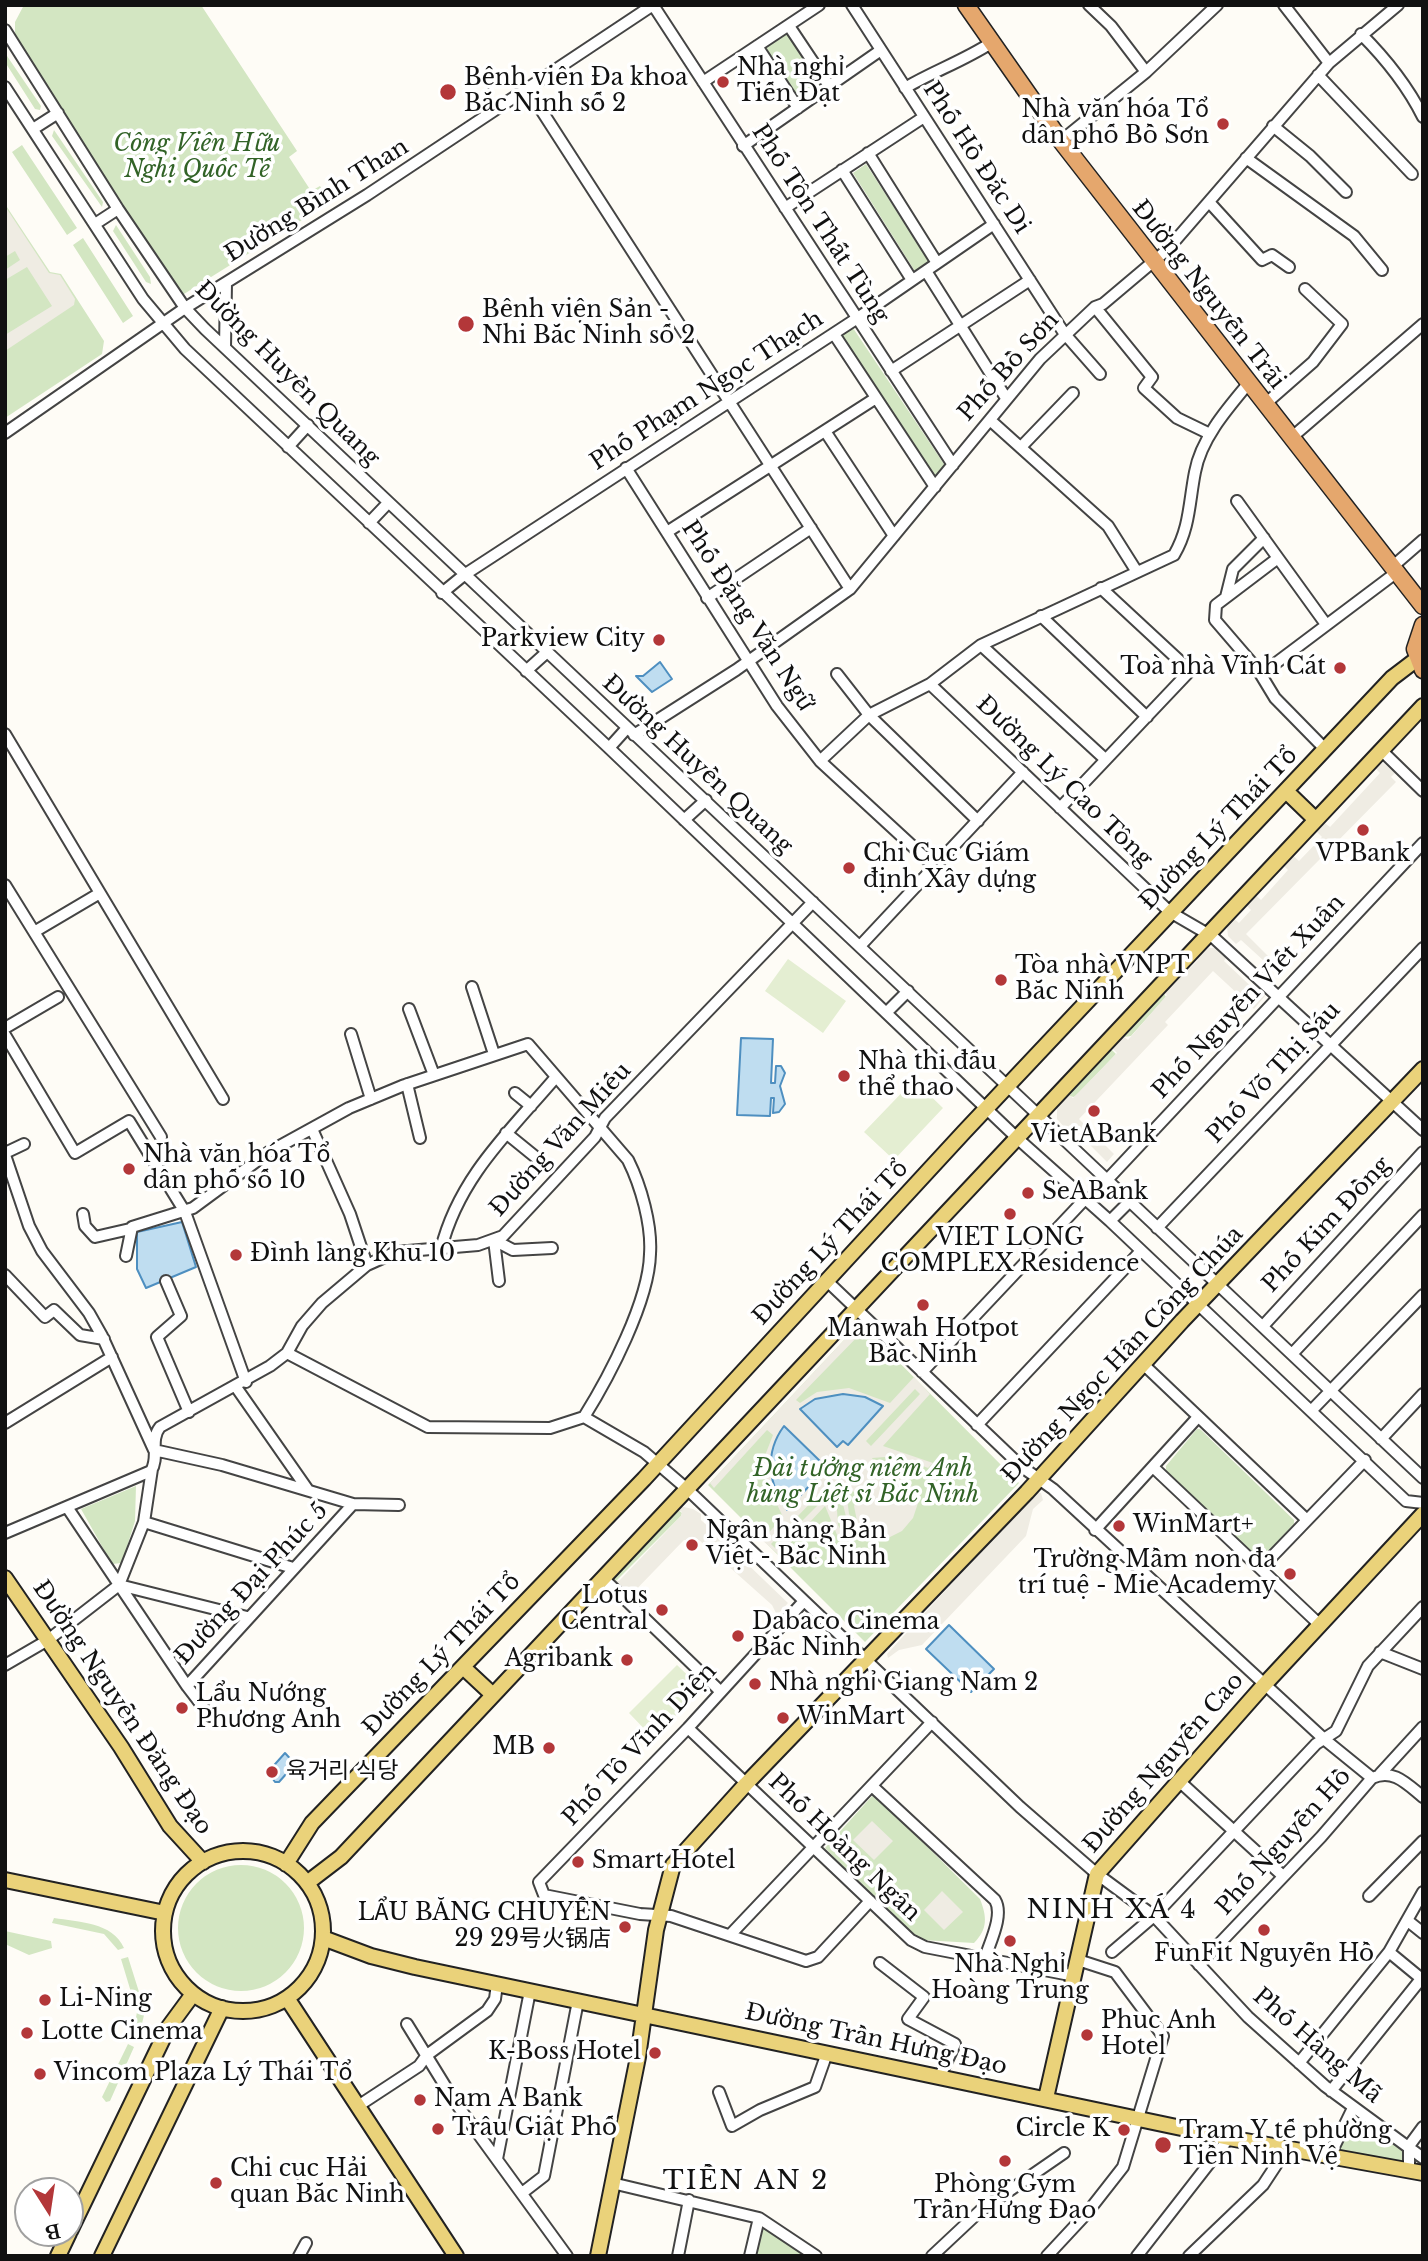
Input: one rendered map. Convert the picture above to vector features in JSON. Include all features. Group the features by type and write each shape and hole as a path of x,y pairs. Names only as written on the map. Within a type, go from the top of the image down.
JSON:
{"highway":[{"name":"Đường Nguyễn Trãi","path":"965,5 1061,141 1423,607"},
{"path":"1420,664 1415,643 1423,625"}],"main road":[{"name":"Đường Lý Thái Tổ","path":"286,1864 312,1823 657,1465 1170,912 1392,678 1420,664"},
{"path":"307,1883 341,1857 1423,706"},
{"path":"1286,792 1315,819"},
{"name":"Đường Ngọc Hân Công Chúa","path":"598,2256 638,2057 659,1915 673,1864 746,1784 1039,1479 1197,1305 1423,1069"},
{"name":"Đường Nguyễn Cao","path":"1046,2098 1097,1874 1264,1685 1423,1514"},
{"name":"Đường Nguyễn Đăng Đạo","path":"5,1578 174,1831 203,1862"},
{"path":"463,1667 493,1695"},
{"path":"226,1853 263,1854 286,1864 307,1883 319,1906 323,1938 311,1973 287,1998 257,2010 222,2008 194,1994 177,1977 166,1956 163,1939 165,1913 178,1885 203,1862 226,1853"},
{"path":"5,1880 165,1913"},
{"name":"Đường Trần Hưng Đạo","path":"323,1938 371,1956 497,1984 1229,2138 1416,2172"},
{"path":"84,2203 168,2028 194,1994"},
{"path":"287,1998 456,2256"},
{"path":"102,2256 222,2008"}],"street":[{"name":"Phố Tôn Thất Tùng","path":"653,5 953,465"},
{"name":"Đường Bình Than","path":"5,433 185,308 367,195 653,5"},
{"path":"703,82 820,5"},
{"name":"Phố Hồ Đắc Di","path":"852,5 1064,333 1100,374"},
{"path":"1089,5 1111,26 1146,72"},
{"path":"1061,141 1146,72 1217,5"},
{"path":"1284,5 1329,63"},
{"name":"Phố Bồ Sơn","path":"609,748 746,661 850,589 1006,398 1064,333 1154,261 1210,203 1329,63 1398,5"},
{"path":"789,26 829,86"},
{"name":"Đường Huyền Quang","path":"5,30 118,209 185,308 545,653 706,800 1423,1478"},
{"path":"1361,34 1384,58 1412,95 1423,117"},
{"path":"905,88 939,68 949,68 991,43"},
{"path":"757,46 798,108"},
{"path":"743,146 881,50"},
{"path":"1318,75 1412,174"},
{"name":"Đường Huyền Quang","path":"5,87 163,325 288,447 794,923 1017,1138 1110,1221 1408,1503 1423,1503"},
{"path":"527,88 850,589"},
{"path":"33,130 58,113"},
{"path":"785,208 924,117"},
{"path":"1273,126 1310,156 1346,192"},
{"path":"868,153 937,263"},
{"path":"1246,158 1354,236 1382,270"},
{"path":"842,170 912,280"},
{"path":"1210,203 1262,260 1272,255 1289,267"},
{"path":"95,224 118,209"},
{"name":"Phố Phạm Ngọc Thạch","path":"442,593 464,575 727,401 856,320 993,224"},
{"path":"926,271 1006,398"},
{"path":"891,371 1030,280"},
{"path":"225,348 226,283"},
{"path":"1265,405 1313,362 1342,324 1305,289"},
{"path":"1095,307 1152,377 1144,388 1177,418 1210,434"},
{"path":"1291,438 1423,324"},
{"path":"834,334 935,487"},
{"path":"820,761 869,715 930,684 981,645 1101,588 1161,564 1174,555 1191,514 1195,470 1210,434 1248,384"},
{"path":"1021,447 1073,393"},
{"path":"667,532 876,398"},
{"path":"990,420 1108,526 1137,572"},
{"path":"288,447 308,425"},
{"path":"825,431 894,536"},
{"name":"Phố Đặng Văn Ngữ","path":"626,468 746,661 820,761 934,866"},
{"path":"1237,501 1325,623"},
{"path":"369,523 388,503"},
{"path":"707,598 811,528"},
{"path":"1226,597 1233,569 1264,538"},
{"path":"1258,670 1268,669 1395,569 1423,540"},
{"path":"1278,558 1214,608 1215,620 1258,670 1275,698 1326,750"},
{"path":"1060,808 1185,677 1186,667 1101,588"},
{"path":"1041,616 1147,716"},
{"path":"981,645 1105,759"},
{"path":"526,671 545,653"},
{"path":"837,674 869,715 978,821"},
{"name":"Đường Lý Cao Tông","path":"930,684 1170,912 1207,934 1423,1130"},
{"path":"5,734 223,1099"},
{"path":"1381,750 1423,791"},
{"path":"860,946 1023,772"},
{"path":"684,820 706,800"},
{"name":"Phố Nguyễn Viết Xuân","path":"1107,1180 1423,843"},
{"path":"5,885 161,1137"},
{"path":"34,932 100,892"},
{"name":"Đường Văn Miếu","path":"119,1585 144,1522 157,1431 241,1384 287,1353 302,1326 322,1303 367,1265 396,1252 478,1245 494,1240 515,1224 600,1129 606,1118 813,902"},
{"name":"Phố Võ Thị Sáu","path":"1157,1228 1423,948"},
{"path":"472,987 494,1054"},
{"path":"887,1013 908,991"},
{"path":"5,1028 58,996"},
{"path":"409,1009 434,1075"},
{"path":"351,1034 372,1099"},
{"path":"5,1035 75,1153 129,1121 185,1212 241,1384 308,1490"},
{"path":"83,1214 85,1226 95,1237 185,1212 269,1152 372,1099 407,1084 528,1044 613,1141 634,1172 650,1253 645,1283 617,1360 584,1417 550,1428 428,1427 287,1353"},
{"path":"441,1249 449,1218 469,1180 556,1077"},
{"path":"407,1084 420,1138"},
{"path":"515,1093 531,1107"},
{"path":"312,1129 350,1214 367,1265"},
{"path":"506,1133 538,1159"},
{"path":"24,1144 5,1154 9,1176 30,1226 42,1251 89,1314 104,1339 154,1450"},
{"name":"Phố Kim Đồng","path":"1263,1326 1423,1152"},
{"path":"922,1372 1085,1199"},
{"path":"1110,1221 1129,1202"},
{"path":"1292,1354 1423,1215"},
{"path":"126,1255 130,1229"},
{"path":"494,1240 513,1250 552,1248"},
{"path":"494,1240 499,1281"},
{"path":"977,1425 1141,1251"},
{"path":"5,1275 45,1317 54,1310 80,1335 104,1339"},
{"path":"166,1280 181,1316 157,1337 189,1412"},
{"path":"827,1281 977,1425 1053,1489 1324,1739 1376,1776 1392,1775 1423,1797"},
{"path":"1312,1410 1423,1295"},
{"path":"5,1423 112,1357"},
{"path":"1143,1364 1306,1519"},
{"path":"1381,1439 1423,1394"},
{"name":"Phố Hàng Mã","path":"584,1417 644,1452 687,1489 932,1722 1097,1874 1154,1916 1248,2017 1331,2091 1423,2158"},
{"path":"1095,1530 1198,1417"},
{"name":"Đường Đại Phúc 5","path":"67,1507 187,1686 247,1617 353,1504 222,1465 154,1450"},
{"path":"1261,1568 1365,1460"},
{"path":"1153,1467 1320,1625"},
{"path":"5,1533 152,1469"},
{"path":"353,1504 400,1505"},
{"path":"144,1522 293,1568"},
{"path":"603,1578 720,1691"},
{"path":"5,1665 48,1640 119,1585 247,1617"},
{"name":"Phố Tô Vĩnh Diện","path":"659,1915 640,1914 544,1895 539,1882 688,1728 804,1601"},
{"path":"1112,1952 1154,1916 1324,1739 1336,1731 1365,1671 1423,1607"},
{"path":"1380,1652 1423,1669"},
{"path":"187,1686 210,1716"},
{"path":"730,1936 932,1722"},
{"name":"Phố Nguyễn Hồ","path":"1199,1965 1423,1727"},
{"name":"Phố Hoàng Ngân","path":"688,1728 911,1940 925,1947 1074,1976"},
{"path":"1178,1780 1283,1876"},
{"path":"872,1786 995,1900 998,1905 997,1921 985,1958"},
{"path":"1369,1896 1423,1841"},
{"path":"1299,2063 1389,1952 1423,1892"},
{"path":"659,1915 811,1961 870,1901"},
{"path":"1408,1922 1423,1933"},
{"path":"1331,2091 1422,1979 1389,1952"},
{"path":"1047,2256 1119,2174 1127,2159 1162,2031 1115,1972 1078,1960"},
{"path":"880,1963 925,1997 908,2019 955,2044 940,2076"},
{"path":"358,2106 419,2066 426,2055 487,2011 495,1999 497,1984"},
{"path":"497,2159 530,1991"},
{"path":"522,2193 544,2176 578,2001"},
{"path":"407,2024 497,2159 567,2256"},
{"path":"719,2092 732,2126 741,2123 760,2110 815,2087 827,2053"},
{"path":"1329,2155 1353,2108"},
{"path":"1416,2172 1409,2146 1423,2127"},
{"path":"1137,2256 1229,2138"},
{"path":"1189,2256 1264,2185 1288,2147"},
{"path":"932,2256 980,2211 1064,2153"},
{"path":"612,2183 759,2218 816,2256"},
{"path":"678,2256 689,2200"},
{"path":"750,2256 759,2218"},
{"path":"299,2256 306,2244"}],"green space":[{"name":"Công Viên Hữu Nghị Quốc Tế","path":"24,5 201,5 297,151 289,157 311,191 320,186 326,196 326,205 184,294 175,287 15,39 15,22"},
{"path":"788,27 826,85 797,105 758,47"},
{"path":"5,53 41,106 40,110 35,109 5,62"},
{"path":"54,130 103,202 102,207 52,136"},
{"path":"22,145 77,228 67,235 12,152"},
{"path":"866,164 930,263 916,273 853,173"},
{"path":"5,204 50,272 61,274 104,341 102,354 5,418"},
{"path":"116,225 150,277 151,284 146,282 113,231"},
{"path":"83,238 133,316 123,323 73,245"},
{"path":"853,328 946,467 935,478 841,335"},
{"path":"788,959 846,1001 823,1033 765,991"},
{"path":"1163,992 1166,997 1131,1036 1124,1037"},
{"path":"1110,1048 1116,1054 1079,1093 1074,1097 1069,1096"},
{"path":"914,1080 943,1108 894,1160 864,1132"},
{"name":"Đài tưởng niệm Anh hùng Liệt sĩ Bắc Ninh","path":"860,1323 1019,1483 865,1642 708,1485"},
{"path":"1197,1429 1294,1520 1294,1524 1263,1557 1257,1557 1166,1471 1166,1466"},
{"path":"136,1486 135,1521 122,1563 112,1564 81,1509"},
{"path":"677,1509 682,1513 681,1516 615,1582 613,1576"},
{"path":"677,1665 702,1689 653,1738 629,1713"},
{"path":"874,1794 980,1899 985,1922 982,1933 974,1943 922,1940 908,1933 825,1848"},
{"path":"241,1865 265,1870 285,1884 299,1904 304,1928 299,1952 285,1972 265,1986 241,1991 217,1986 197,1972 183,1952 178,1928 183,1904 197,1884 217,1870"},
{"path":"54,1918 103,1928 119,1939 124,1948 118,1950 104,1934 52,1923"},
{"path":"5,1931 51,1941 52,1948 29,1955 5,1944"},
{"path":"128,1957 145,2011 139,2036 133,2034 137,2012 121,1959"},
{"path":"128,2044 134,2047 110,2101 106,2102 102,2097"},
{"path":"1355,2114 1406,2149 1403,2161 1398,2164 1336,2151"},
{"path":"765,2226 807,2256 756,2256 759,2228"}],"shaded area":[{"path":"5,206 49,273 60,275 75,299 74,305 5,351 5,335 52,306 27,267 5,280 5,270 20,260 15,251 5,257"},
{"path":"1383,763 1395,773 1391,777 1396,782 1246,934 1279,967 1275,971 1241,940 1236,944 1228,936 1227,926 1232,917 1239,923 1251,910 1243,902 1252,892 1261,900 1288,870 1281,863 1290,853 1299,861 1322,837 1314,829 1322,821 1330,827 1380,773 1374,767"},
{"path":"1209,948 1215,948 1226,958 1224,961 1259,994 1263,991 1265,996 1254,1009 1213,971 1165,1022 1168,1025 1079,1119 1114,1154 1107,1162 1070,1125 1066,1129 1057,1119 1057,1103 1066,1093 1073,1098 1117,1053 1110,1046 1121,1034 1128,1040 1167,995 1162,991 1178,974 1182,976 1198,960 1195,957"},
{"path":"860,1323 865,1329 796,1400 800,1403 817,1392 849,1388 890,1403 914,1377 930,1394 883,1446 933,1463 928,1468 898,1456 872,1458 875,1463 894,1466 902,1471 916,1493 918,1503 913,1518 902,1531 890,1537 876,1539 858,1532 847,1521 842,1500 836,1495 838,1525 859,1562 853,1565 845,1554 825,1506 779,1555 762,1540 783,1517 765,1479 764,1458 773,1435 767,1430 714,1488 710,1483","holes":["915,1389 920,1394 871,1446 866,1441","837,1394 857,1395 883,1406 848,1445 815,1399","774,1443 822,1472 782,1502 772,1479","845,1485 859,1496 854,1506 858,1526 849,1514 847,1498 840,1491","821,1492 826,1497 775,1548 771,1544"]},
{"path":"1036,1492 1041,1493 1043,1500 1033,1509 1026,1536 922,1645 899,1650 888,1658 887,1654"},
{"path":"679,1506 701,1514 701,1520 728,1545 731,1542 742,1553 739,1556 788,1603 777,1615 772,1605 699,1540 684,1540 627,1599 613,1580 619,1581 681,1516 682,1512 677,1509"},
{"path":"872,1821 893,1841 874,1860 853,1840"},
{"path":"942,1891 963,1912 944,1930 924,1910"}],"water":[{"path":"660,662 672,679 652,692 636,676 643,676"},
{"path":"741,1038 773,1039 771,1083 775,1083 776,1066 781,1066 785,1073 780,1086 785,1104 779,1112 773,1113 774,1098 771,1098 770,1116 737,1115"},
{"path":"182,1222 196,1267 146,1288 137,1269 137,1232"},
{"path":"843,1394 865,1397 883,1406 848,1445 843,1441 837,1447 800,1409 815,1399"},
{"path":"784,1426 822,1463 818,1468 822,1472 787,1510 772,1480 771,1469 773,1447"},
{"path":"949,1625 994,1669 971,1692 926,1649"},
{"path":"285,1753 295,1764 279,1782 275,1782 268,1772"}],"place":[{"name":"Nhà nghỉ Tiến Đạt","path":"723,82"},
{"name":"Bệnh viện Đa khoa Bắc Ninh số 2","path":"448,92"},
{"name":"Nhà văn hóa Tổ dân phố Bồ Sơn","path":"1223,124"},
{"name":"Bệnh viện Sản - Nhi Bắc Ninh số 2","path":"466,324"},
{"name":"Parkview City","path":"659,640"},
{"name":"Toà nhà Vĩnh Cát","path":"1340,668"},
{"name":"VPBank","path":"1363,830"},
{"name":"Chi Cục Giám định Xây dựng","path":"849,868"},
{"name":"Tòa nhà VNPT Bắc Ninh","path":"1001,980"},
{"name":"Nhà thi đấu thể thao","path":"844,1076"},
{"name":"VietABank","path":"1094,1111"},
{"name":"Nhà văn hóa Tổ dân phố số 10","path":"129,1169"},
{"name":"SeABank","path":"1028,1193"},
{"name":"VIET LONG COMPLEX Residence","path":"1010,1214"},
{"name":"Đình làng Khu 10","path":"236,1255"},
{"name":"Manwah Hotpot Bắc Ninh","path":"923,1305"},
{"name":"WinMart+","path":"1119,1526"},
{"name":"Ngân hàng Bản Việt - Bắc Ninh","path":"692,1545"},
{"name":"Trường Mầm non đa trí tuệ - Mie Academy","path":"1290,1574"},
{"name":"Lotus Central","path":"662,1610"},
{"name":"Dabaco Cinema Bắc Ninh","path":"738,1636"},
{"name":"Agribank","path":"627,1660"},
{"name":"Nhà nghỉ Giang Nam 2","path":"755,1684"},
{"name":"Lẩu Nướng Phương Anh","path":"182,1708"},
{"name":"WinMart","path":"783,1718"},
{"name":"MB","path":"549,1748"},
{"name":"육거리 식당","path":"272,1772"},
{"name":"Smart Hotel","path":"578,1862"},
{"name":"LẨU BĂNG CHUYỀN 29 29号火锅店","path":"625,1927"},
{"name":"FunFit Nguyễn Hồ","path":"1264,1930"},
{"name":"Nhà Nghỉ Hoàng Trung","path":"1010,1941"},
{"name":"Li-Ning","path":"45,2000"},
{"name":"Lotte Cinema","path":"27,2033"},
{"name":"Phuc Anh Hotel","path":"1087,2035"},
{"name":"K-Boss Hotel","path":"655,2053"},
{"name":"Vincom Plaza Lý Thái Tổ","path":"40,2074"},
{"name":"Nam A Bank","path":"420,2100"},
{"name":"Trâu Giật Phố","path":"438,2129"},
{"name":"Circle K","path":"1124,2130"},
{"name":"Trạm Y tế phường Tiền Ninh Vệ","path":"1163,2145"},
{"name":"Phòng Gym Trần Hưng Đạo","path":"1005,2161"},
{"name":"Chi cục Hải quan Bắc Ninh","path":"216,2183"}],"district":[{"name":"NINH XÁ 4","path":"1112,1911"},
{"name":"TIỀN AN 2","path":"746,2182"}]}
